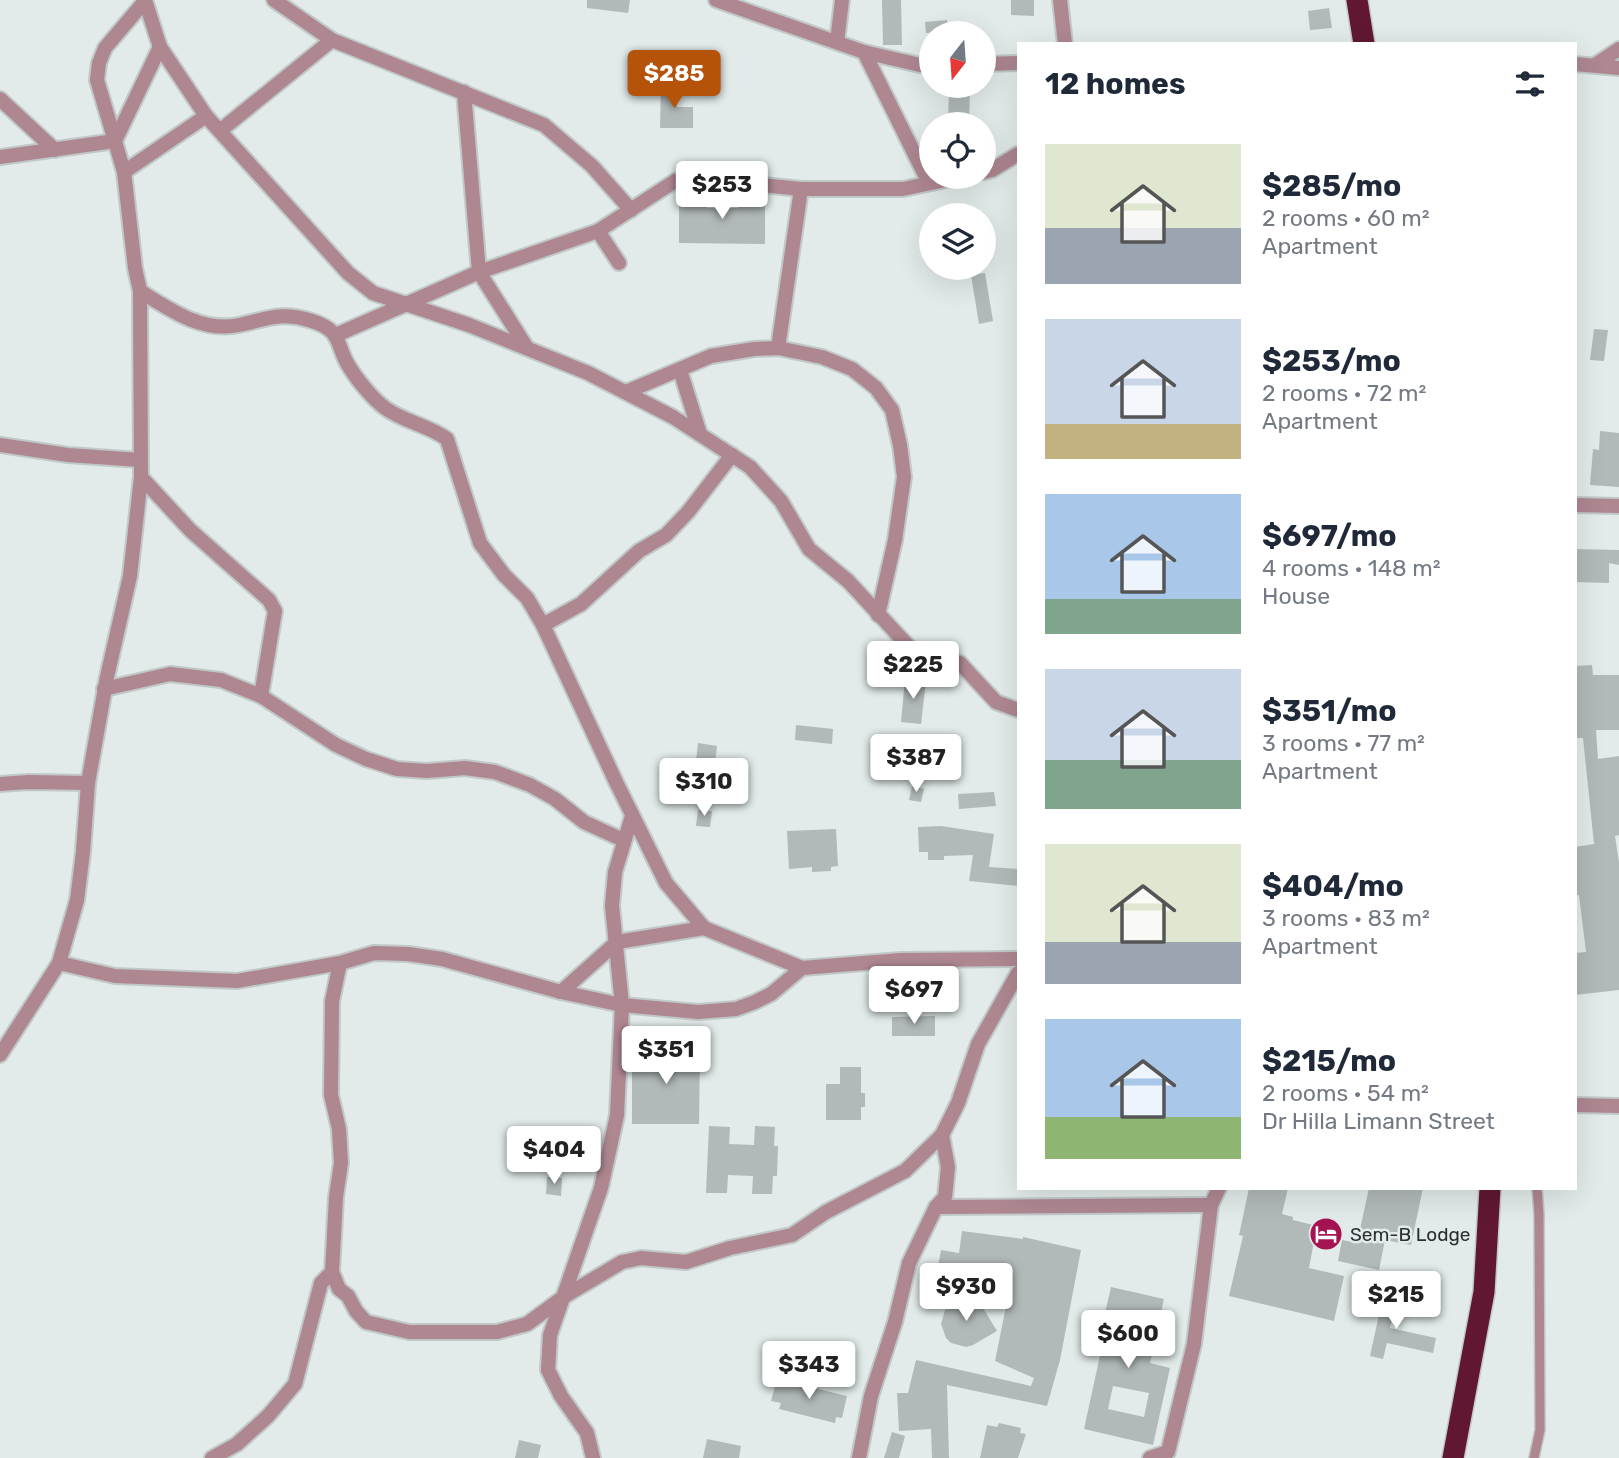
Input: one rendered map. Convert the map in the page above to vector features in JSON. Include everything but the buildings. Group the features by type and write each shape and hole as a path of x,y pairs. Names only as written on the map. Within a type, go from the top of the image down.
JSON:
{"highway":[{"path":"1357,0 1364,42"},
{"path":"1454,1458 1484,1292 1490,1190"}],"street":[{"path":"145,0 160,47 206,116 348,273 373,293 469,325 588,373 700,434 750,467 782,500 809,548 848,581 912,650 960,663 996,702 1017,710"},
{"path":"0,1055 59,963 77,900 88,783 104,689 130,576 141,477 140,290 124,172 97,80 99,63 105,48 145,0"},
{"path":"274,0 332,40 544,125 592,166 631,210"},
{"path":"716,0 864,52 919,65"},
{"path":"837,42 842,0"},
{"path":"1060,0 1065,42"},
{"path":"220,130 332,40"},
{"path":"115,141 160,47"},
{"path":"1595,65 1619,49"},
{"path":"864,52 919,163"},
{"path":"996,64 1017,63"},
{"path":"1577,64 1619,68"},
{"path":"464,92 479,272 527,348"},
{"path":"0,99 55,149"},
{"path":"124,172 206,116"},
{"path":"0,157 115,141"},
{"path":"996,168 1017,155"},
{"path":"336,335 479,272 598,231 674,181 696,177 802,189 903,189 919,185"},
{"path":"778,348 802,189"},
{"path":"598,231 619,263"},
{"path":"140,290 180,316 213,325 237,326 262,318 289,315 315,322 336,335 349,367 383,408 447,439 480,542 504,575 527,598 543,625 666,883 704,928 802,968 901,960 1017,960"},
{"path":"626,392 711,356 778,348 822,357 852,369 876,388 892,410 904,477 895,540 878,615"},
{"path":"680,370 700,434"},
{"path":"0,445 68,455 140,460"},
{"path":"543,625 581,604 639,551 666,535 688,512 732,455"},
{"path":"141,477 190,530 269,600 275,611 261,696"},
{"path":"1577,505 1619,506"},
{"path":"104,689 170,674 222,680 261,696 336,745 366,759 397,769 427,771 464,768 495,772 530,785 555,799 584,822 623,840"},
{"path":"0,785 28,782 88,783"},
{"path":"593,1458 587,1433 561,1396 548,1370 550,1335 601,1188 617,1115 622,1005 612,906 615,872 632,816"},
{"path":"561,992 617,942 704,928"},
{"path":"59,963 115,976 237,981 340,963 374,953 408,954 442,959 561,992 622,1005 698,1012 736,1009 771,994 802,968"},
{"path":"340,963 332,1000 331,1095 339,1129 341,1163 336,1196 332,1272 339,1289 348,1296 366,1322 409,1332 497,1332 527,1324 565,1296 622,1262 642,1258 686,1262 730,1248 792,1235 826,1212 905,1171 942,1135 958,1103 978,1044 1017,975"},
{"path":"1577,1105 1619,1106"},
{"path":"859,1458 871,1396 895,1322 909,1263 936,1207 946,1197 948,1167 942,1135"},
{"path":"1150,1458 1168,1452 1194,1344 1212,1205 1218,1190"},
{"path":"936,1207 1212,1205"},
{"path":"212,1458 237,1444 268,1416 295,1384 321,1283 332,1272"}],"lane":[{"path":"1534,1458 1540,1430 1537,1190"}],"place":[{"name":"Sem-B Lodge","path":"1326,1234"}]}
